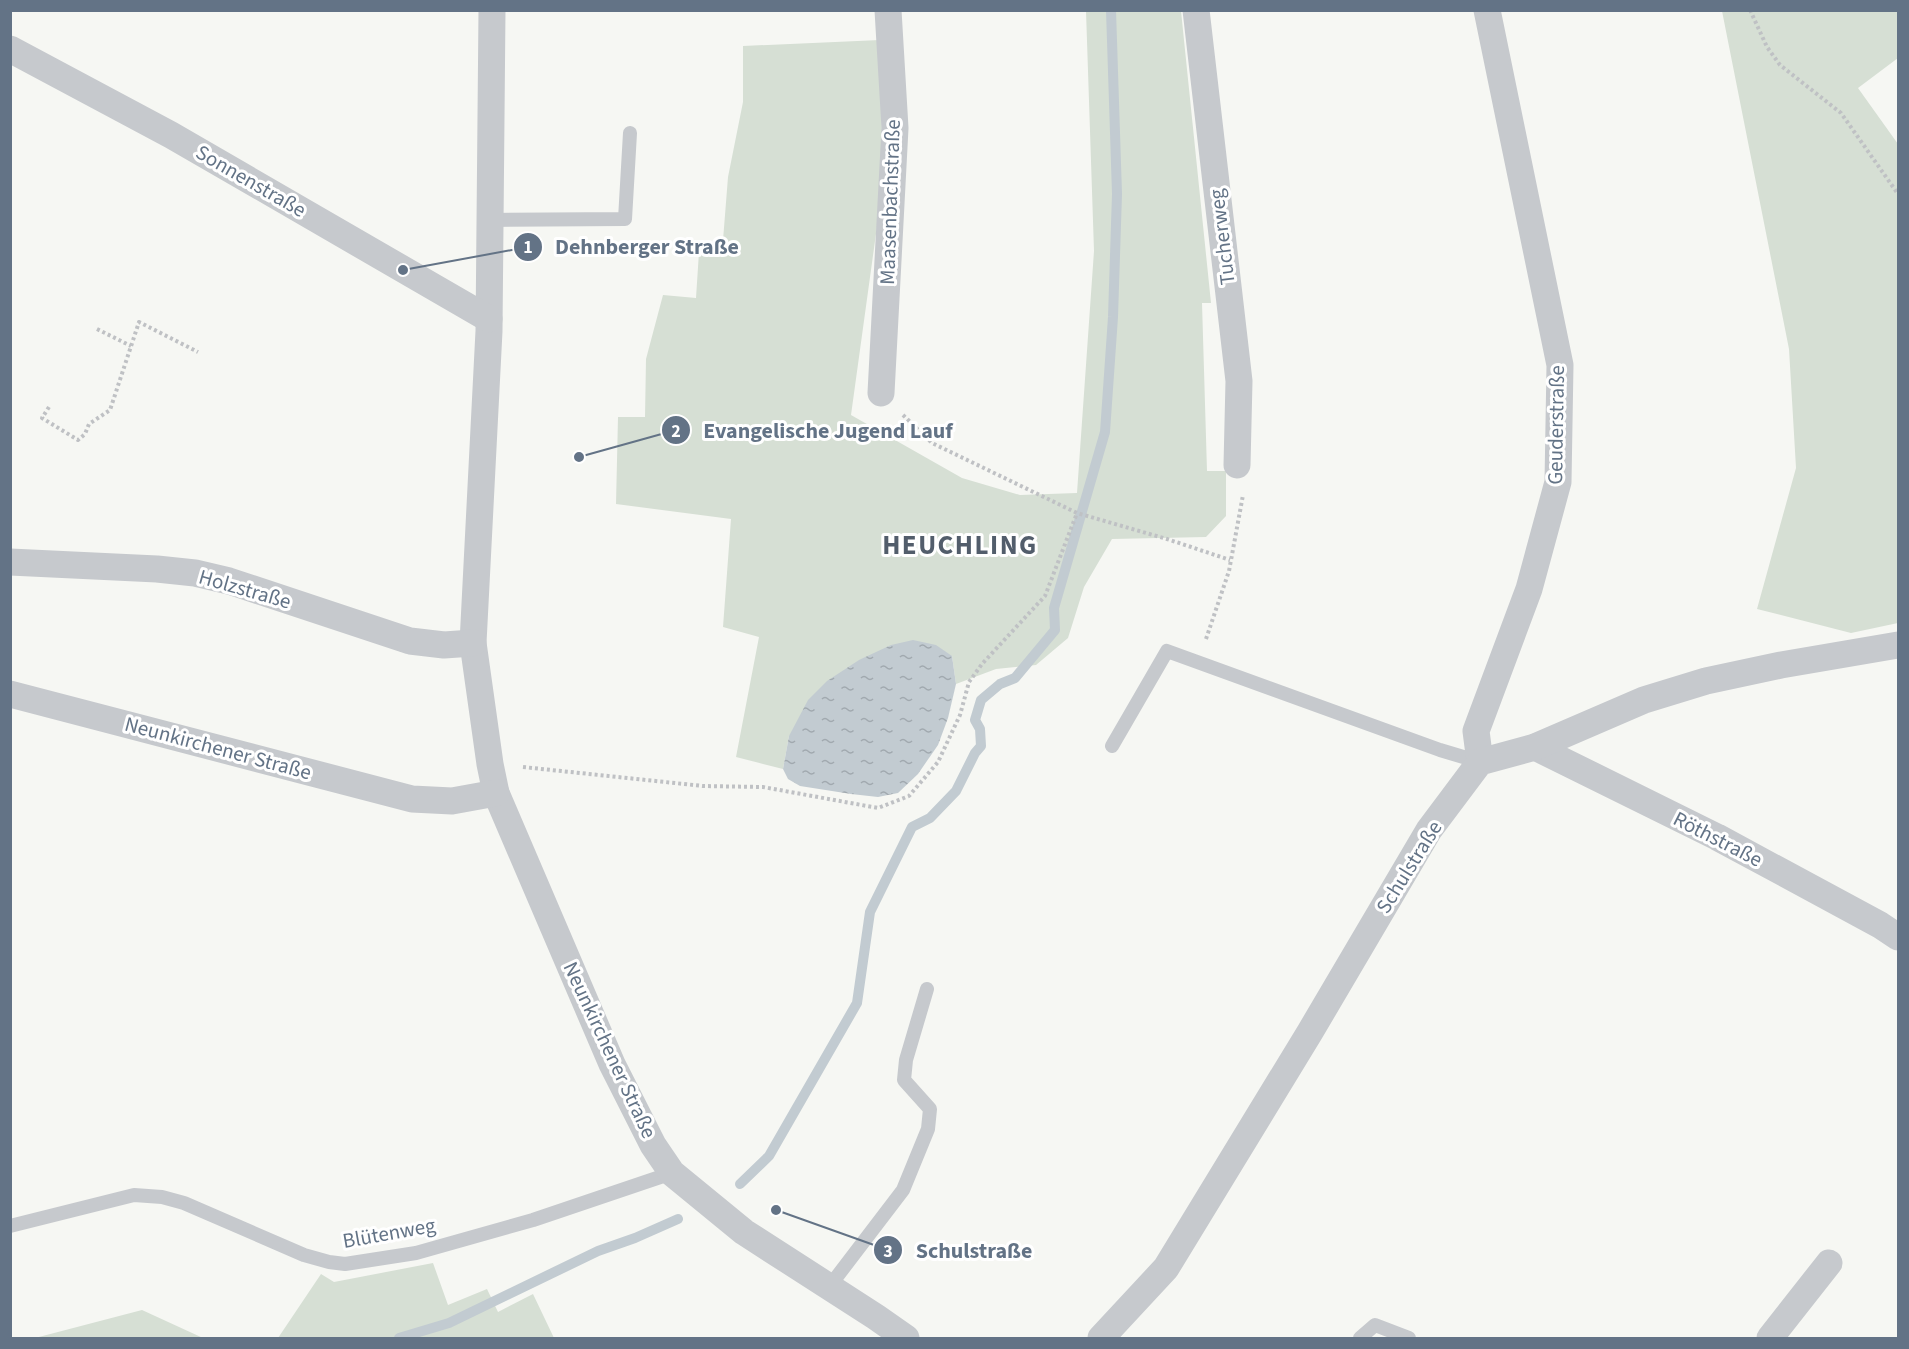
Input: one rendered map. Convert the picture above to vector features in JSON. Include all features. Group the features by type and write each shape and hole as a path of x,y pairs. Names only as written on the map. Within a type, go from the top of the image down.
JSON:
{"street":[{"name":"Neunkirchener Straße","path":"492,10 489,318 473,643 496,793 612,1064 653,1145 672,1173 744,1232 906,1338"},
{"name":"Maasenbachstraße","path":"881,393 895,128 888,10"},
{"name":"Tucherweg","path":"1196,10 1239,381 1237,465"},
{"name":"Geuderstraße","path":"1480,762 1476,731 1529,589 1558,482 1560,365 1487,10"},
{"name":"Sonnenstraße","path":"10,49 171,135 489,318"},
{"name":"Holzstraße","path":"10,562 195,573 229,581 410,641 444,645 473,643"},
{"path":"1480,762 1535,747 1644,700 1706,681 1781,665 1899,645"},
{"name":"Neunkirchener Straße","path":"10,694 412,799 452,801 496,793"},
{"name":"Röthstraße","path":"1535,747 1717,837 1899,937"},
{"name":"Schulstraße","path":"1101,1338 1166,1268 1310,1032 1429,830 1480,762"},
{"path":"1770,1338 1829,1263"}],"lane":[{"path":"490,220 625,219 630,133"},
{"path":"1112,746 1167,651 1440,750 1480,762"},
{"path":"829,1287 903,1190 928,1129 930,1109 904,1080 906,1060 927,989"},
{"name":"Blütenweg","path":"10,1226 134,1195 162,1197 184,1203 304,1255 345,1264 416,1253 533,1220 672,1173"},
{"path":"1360,1338 1375,1325 1409,1338"}],"path":[{"path":"1750,10 1767,47 1780,65 1841,113 1899,194"},
{"path":"49,407 42,418 78,440 85,434 89,424 110,410 139,322 198,352"},
{"path":"97,329 131,346"},
{"path":"881,393 932,443 1077,513 1230,560"},
{"path":"1198,662 1229,571 1243,495 1237,465"},
{"path":"490,764 703,786 763,787 878,808 909,796 938,762 960,715 969,682 982,664 1045,596 1077,513"}],"shaded area":[{"path":"1086,11 1181,11 1211,303 1202,303 1207,471 1226,471 1226,516 1206,537 1112,539 1084,587 1068,638 1036,665 996,669 956,684 952,656 789,736 783,769 736,757 759,637 723,627 731,519 616,504 618,417 645,417 646,359 663,295 696,298 699,252 722,253 728,177 743,102 743,46 880,40 883,183 851,415 962,478 1020,495 1077,493 1094,251"},
{"path":"1722,11 1898,11 1898,58 1858,88 1898,144 1898,623 1851,633 1757,609 1796,468 1789,349"},
{"path":"433,1263 448,1305 487,1289 498,1312 533,1294 554,1338 278,1338 321,1274 334,1282"},
{"path":"142,1310 203,1338 35,1338"}],"water":[{"path":"913,640 936,645 952,656 956,684 948,718 938,745 918,774 898,793 878,797 800,786 788,779 783,769 789,736 808,700 827,681 859,660 891,645"}],"waterway":[{"path":"740,1184 769,1156 857,1003 870,912 912,827 930,818 956,791 975,753 981,746 980,729 975,720 981,700 1000,684 1015,678 1055,630 1054,608 1105,432 1113,317 1117,194 1111,10"},
{"path":"399,1338 449,1323 598,1251 678,1219"}],"place":[{"name":"Dehnberger Straße","path":"403,270"},
{"name":"Evangelische Jugend Lauf","path":"579,457"},
{"name":"Schulstraße","path":"776,1210"}],"district":[{"name":"HEUCHLING","path":"960,545"}]}
